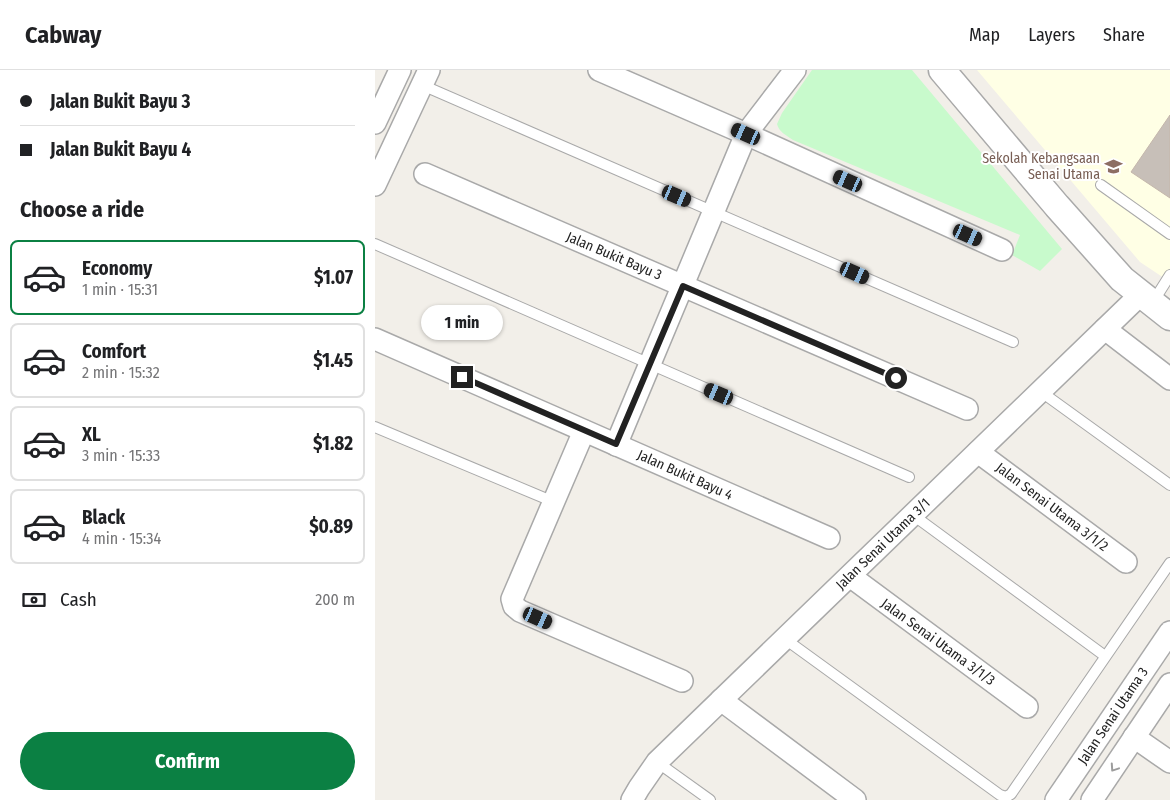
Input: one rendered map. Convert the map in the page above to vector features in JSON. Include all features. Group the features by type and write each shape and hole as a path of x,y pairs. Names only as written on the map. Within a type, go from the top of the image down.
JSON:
{"street":[{"path":"375,123 400,70"},
{"path":"599,70 746,134 1002,250"},
{"path":"616,444 746,134 795,70"},
{"path":"942,70 1112,269 1154,305"},
{"path":"375,185 425,77"},
{"name":"Jalan Bukit Bayu 3","path":"425,174 967,409"},
{"name":"Jalan Senai Utama 3/1","path":"632,800 657,762 1105,329 1154,305"},
{"path":"1105,329 1170,379"},
{"name":"Jalan Bukit Bayu 4","path":"375,338 829,538"},
{"path":"584,431 512,598 514,606 521,611 682,681"},
{"name":"Jalan Senai Utama 3/1/2","path":"978,452 1126,562"},
{"name":"Jalan Senai Utama 3/1/3","path":"850,576 1027,707"},
{"name":"Jalan Senai Utama 3","path":"1055,800 1170,632"},
{"path":"1092,800 1170,684"},
{"path":"721,700 855,800"},
{"path":"1134,737 1170,762"}],"lane":[{"path":"425,77 713,211 1013,342"},
{"path":"1101,185 1170,234"},
{"path":"375,244 909,477"},
{"path":"1154,305 1170,275"},
{"path":"1040,392 1170,485"},
{"path":"375,426 554,502"},
{"path":"913,515 1105,656"},
{"path":"785,639 1000,795 1006,797 1011,794 1170,563"},
{"path":"657,762 710,800"}],"shaded area":[{"name":"Sekolah Kebangsaan Senai Utama","path":"977,70 1170,70 1170,282 1140,262"}],"green space":[{"path":"812,70 912,70 1062,249 1040,271 1012,255 1020,235 785,135 777,124 782,113"}],"building":[{"path":"1170,115 1170,198 1131,172"}],"place":[{"name":"Sekolah Kebangsaan Senai Utama","path":"1114,166"}],"route":[{"path":"462,377 616,444 683,286 896,378"}]}
